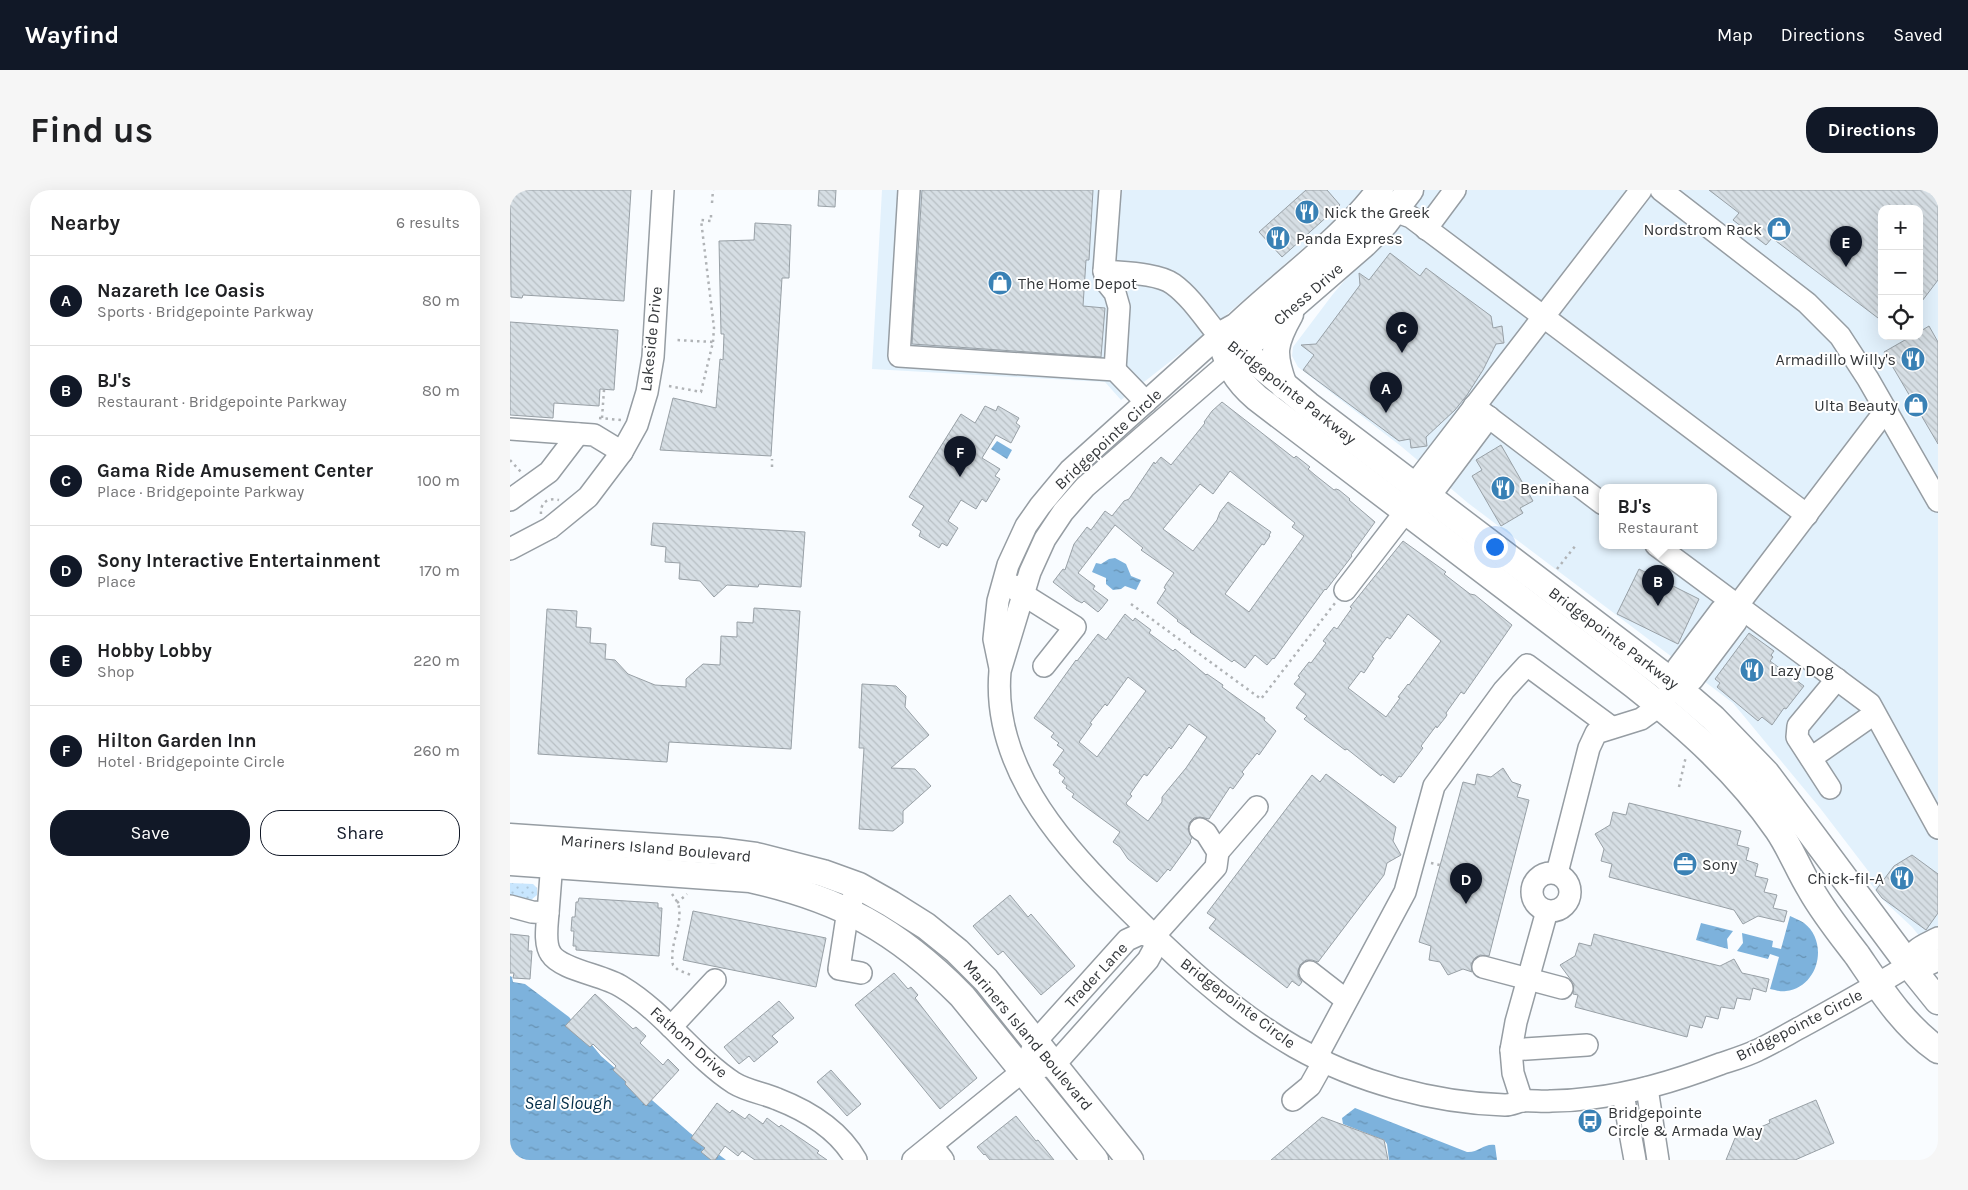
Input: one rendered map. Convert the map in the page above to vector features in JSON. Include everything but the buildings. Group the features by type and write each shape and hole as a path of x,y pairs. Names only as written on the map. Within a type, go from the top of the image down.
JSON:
{"main road":[{"name":"Chess Drive","path":"1219,336 1237,326 1378,197 1410,190"},
{"name":"Chess Drive","path":"1235,357 1364,244 1378,197"},
{"path":"1284,386 1277,366 1275,352 1280,331 1294,306"},
{"name":"Bridgepointe Parkway","path":"1219,336 1235,357 1284,386 1676,685 1719,723 1766,773 1938,1001"},
{"name":"Bridgepointe Parkway","path":"1235,357 1238,380 1249,391 1660,706 1713,753 1764,811 1790,848 1813,895 1878,985 1906,1021 1922,1038 1938,1050"},
{"name":"Mariners Island Boulevard","path":"510,837 553,853 750,879 816,897 848,910 909,948 938,971 962,996 1095,1160"},
{"name":"Mariners Island Boulevard","path":"510,862 553,853 718,851 756,856 823,873 859,886 920,922 957,951 986,980 1130,1160"}],"street":[{"name":"Lakeside Drive","path":"510,549 539,535 565,518 588,497 622,452 637,425 647,392 653,357 663,190"},
{"path":"909,190 899,356 1114,370 1146,402"},
{"path":"1110,190 1104,271 1107,283 1115,293 1119,307 1114,370"},
{"path":"1426,229 1455,190"},
{"path":"1345,590 1482,411 1543,317 1641,190"},
{"path":"1661,190 1808,303 1843,341 1886,410 1938,501"},
{"path":"1378,197 1411,217 1807,515"},
{"path":"1104,271 1150,276 1172,283 1186,296 1219,336"},
{"name":"Bridgepointe Circle","path":"1219,336 1070,470 1055,487 1026,526 1008,565 998,601 994,639 1000,671 1000,695 1006,732 1017,767 1030,792 1082,864 1154,936 1196,974 1255,1020 1287,1042 1320,1059 1385,1084 1436,1096 1511,1105 1522,1101 1550,1102 1623,1094 1684,1078 1758,1051 1878,985 1909,965"},
{"name":"Bridgepointe Circle","path":"1000,671 1030,572 1045,539 1063,512 1085,487 1235,357"},
{"path":"1522,1101 1513,1073 1511,1050 1516,1022 1547,911 1554,911 1565,905 1570,893 1567,881 1557,873 1589,748 1596,733 1641,719 1660,706 1676,685 1688,683 1693,679 1736,622 1737,606 1886,410"},
{"path":"1482,411 1599,501"},
{"path":"510,429 594,435 622,452"},
{"path":"510,500 549,472 578,434"},
{"path":"1044,666 1075,627 1016,590 1014,578 1022,554 1055,487"},
{"path":"1661,549 1870,704 1938,828"},
{"path":"1294,1100 1310,1086 1346,1000 1405,892 1434,786 1504,690 1527,665 1611,727"},
{"path":"1830,788 1797,737 1798,726 1837,679"},
{"path":"1811,758 1874,714"},
{"path":"1154,936 1216,867 1218,852 1257,807"},
{"path":"1200,829 1206,834 1218,852"},
{"name":"Fathom Drive","path":"553,853 546,936 550,953 558,962 601,976 622,986 648,1004 718,1072 737,1084 803,1111 833,1130 851,1151 856,1160"},
{"path":"859,886 848,910 839,970 861,972"},
{"path":"510,906 532,912 548,913"},
{"name":"Trader Lane","path":"913,1160 938,1153 1023,1071 1036,1041 1127,940 1140,934 1154,936 1154,949 1148,960 1055,1064 1023,1071"},
{"path":"1938,938 1916,950 1912,954 1909,965 1923,967 1938,960"},
{"path":"1483,967 1562,988"},
{"path":"1310,972 1346,1000"},
{"path":"671,1027 716,980"},
{"path":"1511,1050 1587,1045"},
{"path":"1647,1088 1658,1160"},
{"path":"1623,1094 1635,1160"}],"path":[{"path":"712,203 713,190"},
{"path":"670,386 701,392 714,328 701,220 711,220 711,215"},
{"path":"676,340 712,342"},
{"path":"602,418 604,390"},
{"path":"772,458 772,467"},
{"path":"543,518 540,512 545,501 551,498 558,499 563,503"},
{"path":"1545,585 1576,544"},
{"path":"1131,604 1261,699 1345,590"},
{"path":"1679,786 1688,750"},
{"path":"670,890 679,906 680,916 671,956 673,966 691,975"},
{"path":"677,903 690,892"}],"shaded area":[{"path":"882,190 1365,190 1353,205 1195,342 1121,400 1105,382 872,369"},
{"path":"1422,190 1938,190 1938,959 1912,927 1882,899 1864,875 1869,872 1820,808 1733,703 1468,503 1402,447 1298,367 1292,356 1293,347 1333,294"},
{"path":"510,883 533,884 537,888 537,895 531,900 510,897"}],"water":[{"path":"997,441 1012,450 1007,459 991,449"},
{"path":"1115,558 1126,564 1131,576 1141,580 1136,590 1125,586 1121,589 1113,590 1106,584 1106,578 1092,572 1096,563 1101,564"},
{"path":"1790,916 1804,923 1812,931 1818,952 1817,963 1813,973 1797,988 1786,991 1770,989 1779,957 1770,954 1768,959 1737,951 1743,943 1742,933 1773,941 1772,947 1781,949"},
{"path":"1701,923 1733,931 1727,939 1728,949 1696,940"},
{"name":"Seal Slough","path":"510,976 513,982 525,984 569,1017 601,1056 690,1133 726,1160 510,1160"},
{"path":"1355,1108 1467,1152 1488,1145 1495,1145 1497,1160 1389,1160 1387,1144 1384,1140 1343,1124 1342,1118"}],"place":[{"name":"Nick the Greek","path":"1307,212"},
{"name":"Nordstrom Rack","path":"1779,229"},
{"name":"Panda Express","path":"1278,238"},
{"name":"Hobby Lobby","path":"1846,267"},
{"name":"The Home Depot","path":"1000,283"},
{"name":"Gama Ride Amusement Center","path":"1402,353"},
{"name":"Armadillo Willy's","path":"1913,359"},
{"name":"Ulta Beauty","path":"1916,405"},
{"name":"Nazareth Ice Oasis","path":"1386,413"},
{"name":"Hilton Garden Inn","path":"960,477"},
{"name":"Benihana","path":"1503,488"},
{"name":"BJ's","path":"1658,606"},
{"name":"Lazy Dog","path":"1752,670"},
{"name":"Sony","path":"1685,864"},
{"name":"Chick-fil-A","path":"1902,878"},
{"name":"Sony Interactive Entertainment","path":"1466,904"},
{"name":"Bridgepointe Circle & Armada Way","path":"1590,1121"}]}
